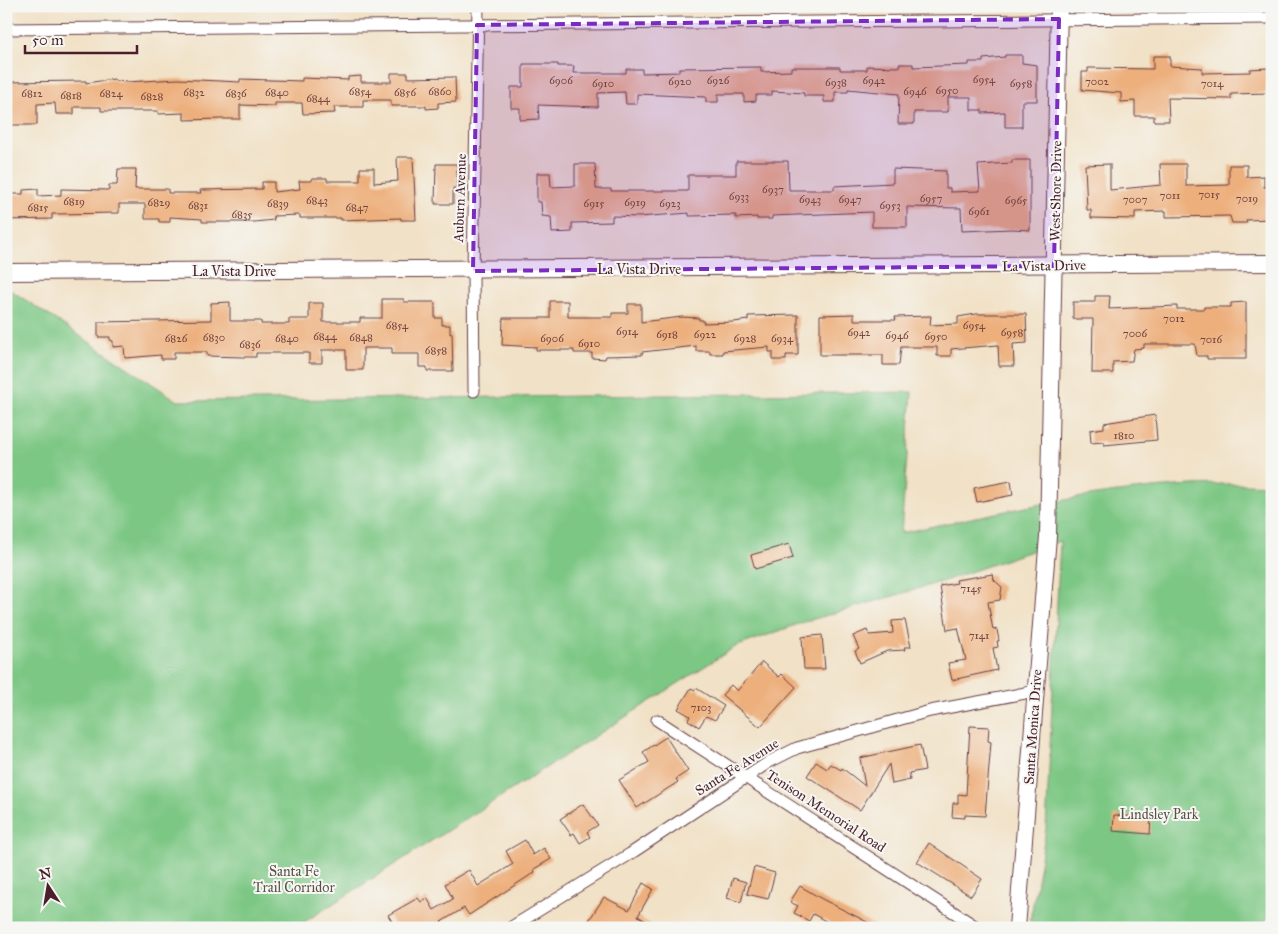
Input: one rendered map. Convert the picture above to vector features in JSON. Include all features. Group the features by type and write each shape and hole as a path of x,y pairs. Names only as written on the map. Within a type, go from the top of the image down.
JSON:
{"street":[{"name":"Auburn Avenue","path":"474,391 473,271 478,6"},
{"path":"6,28 477,25 1059,13 1272,18"},
{"name":"West Shore Drive","path":"1047,526 1053,385 1059,13"},
{"name":"La Vista Drive","path":"6,272 473,271 1272,263"},
{"name":"Santa Monica Drive","path":"1017,928 1047,526"},
{"name":"Santa Fe Avenue","path":"512,927 630,854 745,777 797,748 826,738 930,711 1036,691"},
{"name":"Tenison Memorial Road","path":"657,720 978,928"}],"highlighted area":[{"path":"1059,19 1054,266 473,271 477,25"}],"green space":[{"path":"6,287 178,401 912,392 901,533 1039,505 1132,490 1225,484 1272,485 1272,911 1261,928 1029,928 1046,829 1060,541 941,582 804,622 735,647 295,928 6,928"}],"building":[{"path":"1005,55 1022,55 1022,63 1037,65 1037,101 1022,101 1022,127 1005,127 1005,112 982,113 982,110 971,110 971,97 948,97 948,112 914,112 914,124 898,124 899,94 848,89 848,92 835,92 835,102 824,102 824,96 804,96 804,93 772,91 772,95 756,95 756,101 744,102 744,94 718,94 718,102 706,102 706,97 637,94 637,104 626,104 625,92 598,93 598,107 538,105 539,119 520,120 520,108 511,108 511,87 523,87 523,64 574,66 573,73 626,73 626,69 642,69 642,73 679,72 679,68 761,67 761,72 791,71 791,67 840,67 840,70 867,70 867,66 899,67 899,64 913,64 913,67 969,65 969,62 983,62 983,59 1005,57"},
{"path":"1153,56 1170,56 1170,66 1202,68 1202,73 1250,72 1250,69 1268,68 1268,93 1231,94 1231,99 1168,98 1169,121 1154,121 1154,116 1135,116 1135,101 1121,102 1121,93 1082,90 1082,72 1088,72 1088,68 1153,69"},
{"path":"391,73 408,73 408,78 455,77 456,102 438,103 438,108 426,109 426,106 391,106 391,100 363,100 363,107 334,107 335,113 303,114 302,103 275,103 275,106 240,105 240,119 184,120 184,113 158,114 158,111 101,111 101,107 74,107 74,114 56,114 55,103 37,104 37,125 6,125 6,82 86,81 86,83 114,79 115,81 126,82 178,79 240,82 240,79 302,81 302,78 348,80 348,77 361,76 361,82 391,82"},
{"path":"397,157 413,157 416,220 401,220 401,218 341,220 341,218 300,218 300,215 273,216 274,220 254,222 202,222 202,219 170,217 170,222 159,222 159,219 145,219 145,204 119,204 119,213 52,214 52,219 6,220 6,194 23,194 23,190 38,189 38,196 61,195 61,189 109,190 109,185 117,185 118,169 136,169 135,189 168,189 168,193 201,193 200,190 262,189 262,182 274,182 274,192 300,189 299,181 312,181 312,178 327,178 327,181 360,181 360,168 374,168 374,183 398,181"},
{"path":"1012,160 1030,160 1030,230 962,231 961,208 907,207 907,227 872,227 872,212 772,216 772,219 757,219 757,217 736,218 736,215 689,216 689,213 639,217 612,216 612,222 572,223 572,232 552,233 551,217 542,216 541,202 537,202 537,173 550,173 551,187 575,186 575,164 595,164 596,189 611,189 611,191 688,191 688,175 736,175 736,161 788,161 789,190 834,190 834,186 893,183 893,169 946,171 946,188 950,188 950,192 980,191 978,165 1012,163"},
{"path":"436,164 457,164 456,188 453,188 453,204 435,204"},
{"path":"1110,164 1110,190 1161,185 1160,164 1186,164 1186,186 1229,185 1229,165 1247,165 1247,177 1264,176 1264,187 1272,187 1272,219 1246,220 1247,223 1232,223 1230,216 1166,217 1166,211 1135,212 1135,219 1091,218 1091,210 1087,210 1085,165"},
{"path":"1095,296 1110,296 1109,309 1177,306 1177,309 1204,309 1204,307 1231,307 1231,303 1246,302 1246,359 1207,359 1207,356 1197,356 1195,344 1144,344 1144,348 1134,349 1132,361 1113,362 1113,373 1092,373 1093,319 1073,319 1073,302 1095,302"},
{"path":"382,299 404,299 404,302 435,302 435,318 442,318 442,325 450,325 453,371 427,371 427,367 419,367 419,354 392,354 392,348 363,348 363,370 346,370 346,350 322,350 322,363 309,363 309,353 256,353 256,357 243,357 207,356 207,352 174,352 174,359 161,359 161,355 125,358 124,346 113,347 113,341 110,340 110,337 98,337 98,322 211,320 211,303 230,302 230,321 261,321 261,324 289,324 289,319 309,319 309,303 323,303 323,322 360,322 360,318 382,318"},
{"path":"550,301 568,301 568,317 612,317 612,313 628,313 628,304 641,304 641,322 682,317 699,318 699,320 703,320 703,323 734,322 748,320 748,316 798,315 798,355 786,355 786,360 773,360 773,352 769,352 769,347 723,351 723,354 710,354 710,351 696,351 696,346 642,352 642,355 606,356 605,359 592,358 592,353 574,353 574,350 536,350 536,347 502,345 503,318 550,318"},
{"path":"854,314 854,320 896,320 895,317 931,316 930,325 958,324 958,317 976,314 1026,314 1027,343 1013,344 1014,366 999,366 998,345 951,349 951,356 937,356 937,347 901,347 899,365 883,365 883,355 820,355 820,315"},
{"path":"1155,415 1157,440 1104,445 1104,442 1091,443 1090,430 1104,428 1104,423"},
{"path":"1011,481 1013,495 977,502 974,488"},
{"path":"789,544 793,558 755,569 751,555"},
{"path":"993,574 994,580 1002,587 1000,600 988,602 993,630 997,629 999,641 997,641 998,647 993,648 997,670 952,680 948,663 966,660 958,628 947,630 940,586 957,583 956,580"},
{"path":"905,620 911,647 904,647 905,650 887,651 860,663 855,651 859,649 853,636 867,630 869,635 893,633 892,621"},
{"path":"822,635 825,669 804,669 802,637"},
{"path":"762,662 779,677 782,674 796,687 760,727 722,695 731,685 737,691"},
{"path":"691,688 695,690 696,688 724,706 715,720 706,716 699,727 688,720 690,716 678,709"},
{"path":"970,726 989,727 988,741 991,742 985,816 965,815 965,818 952,817 953,803 958,803 958,794 966,795"},
{"path":"666,737 688,771 676,779 678,782 637,808 619,780 649,762 643,752"},
{"path":"920,745 925,770 909,773 910,780 892,784 889,764 860,810 807,776 816,762 827,769 831,764 841,770 842,768 865,786 860,758"},
{"path":"583,804 598,825 587,832 590,837 580,843 574,833 571,835 560,819"},
{"path":"1114,815 1151,818 1150,834 1113,831"},
{"path":"525,840 533,855 544,848 551,859 534,869 535,872 469,915 464,908 441,922 444,928 396,928 388,915 418,898 421,902 427,898 434,910 453,899 445,884 469,870 478,886 513,864 506,851"},
{"path":"929,843 982,879 971,896 917,862"},
{"path":"754,867 775,873 768,899 747,894"},
{"path":"733,878 746,882 741,902 727,898"},
{"path":"643,883 653,889 638,916 657,928 584,928 604,897 629,910"},
{"path":"800,886 879,928 838,928 813,914 809,921 794,913 798,906 790,902"}],"park label":[{"name":"Lindsley Park","path":"1159,814"},
{"name":"Santa Fe Trail Corridor","path":"294,880"}]}
